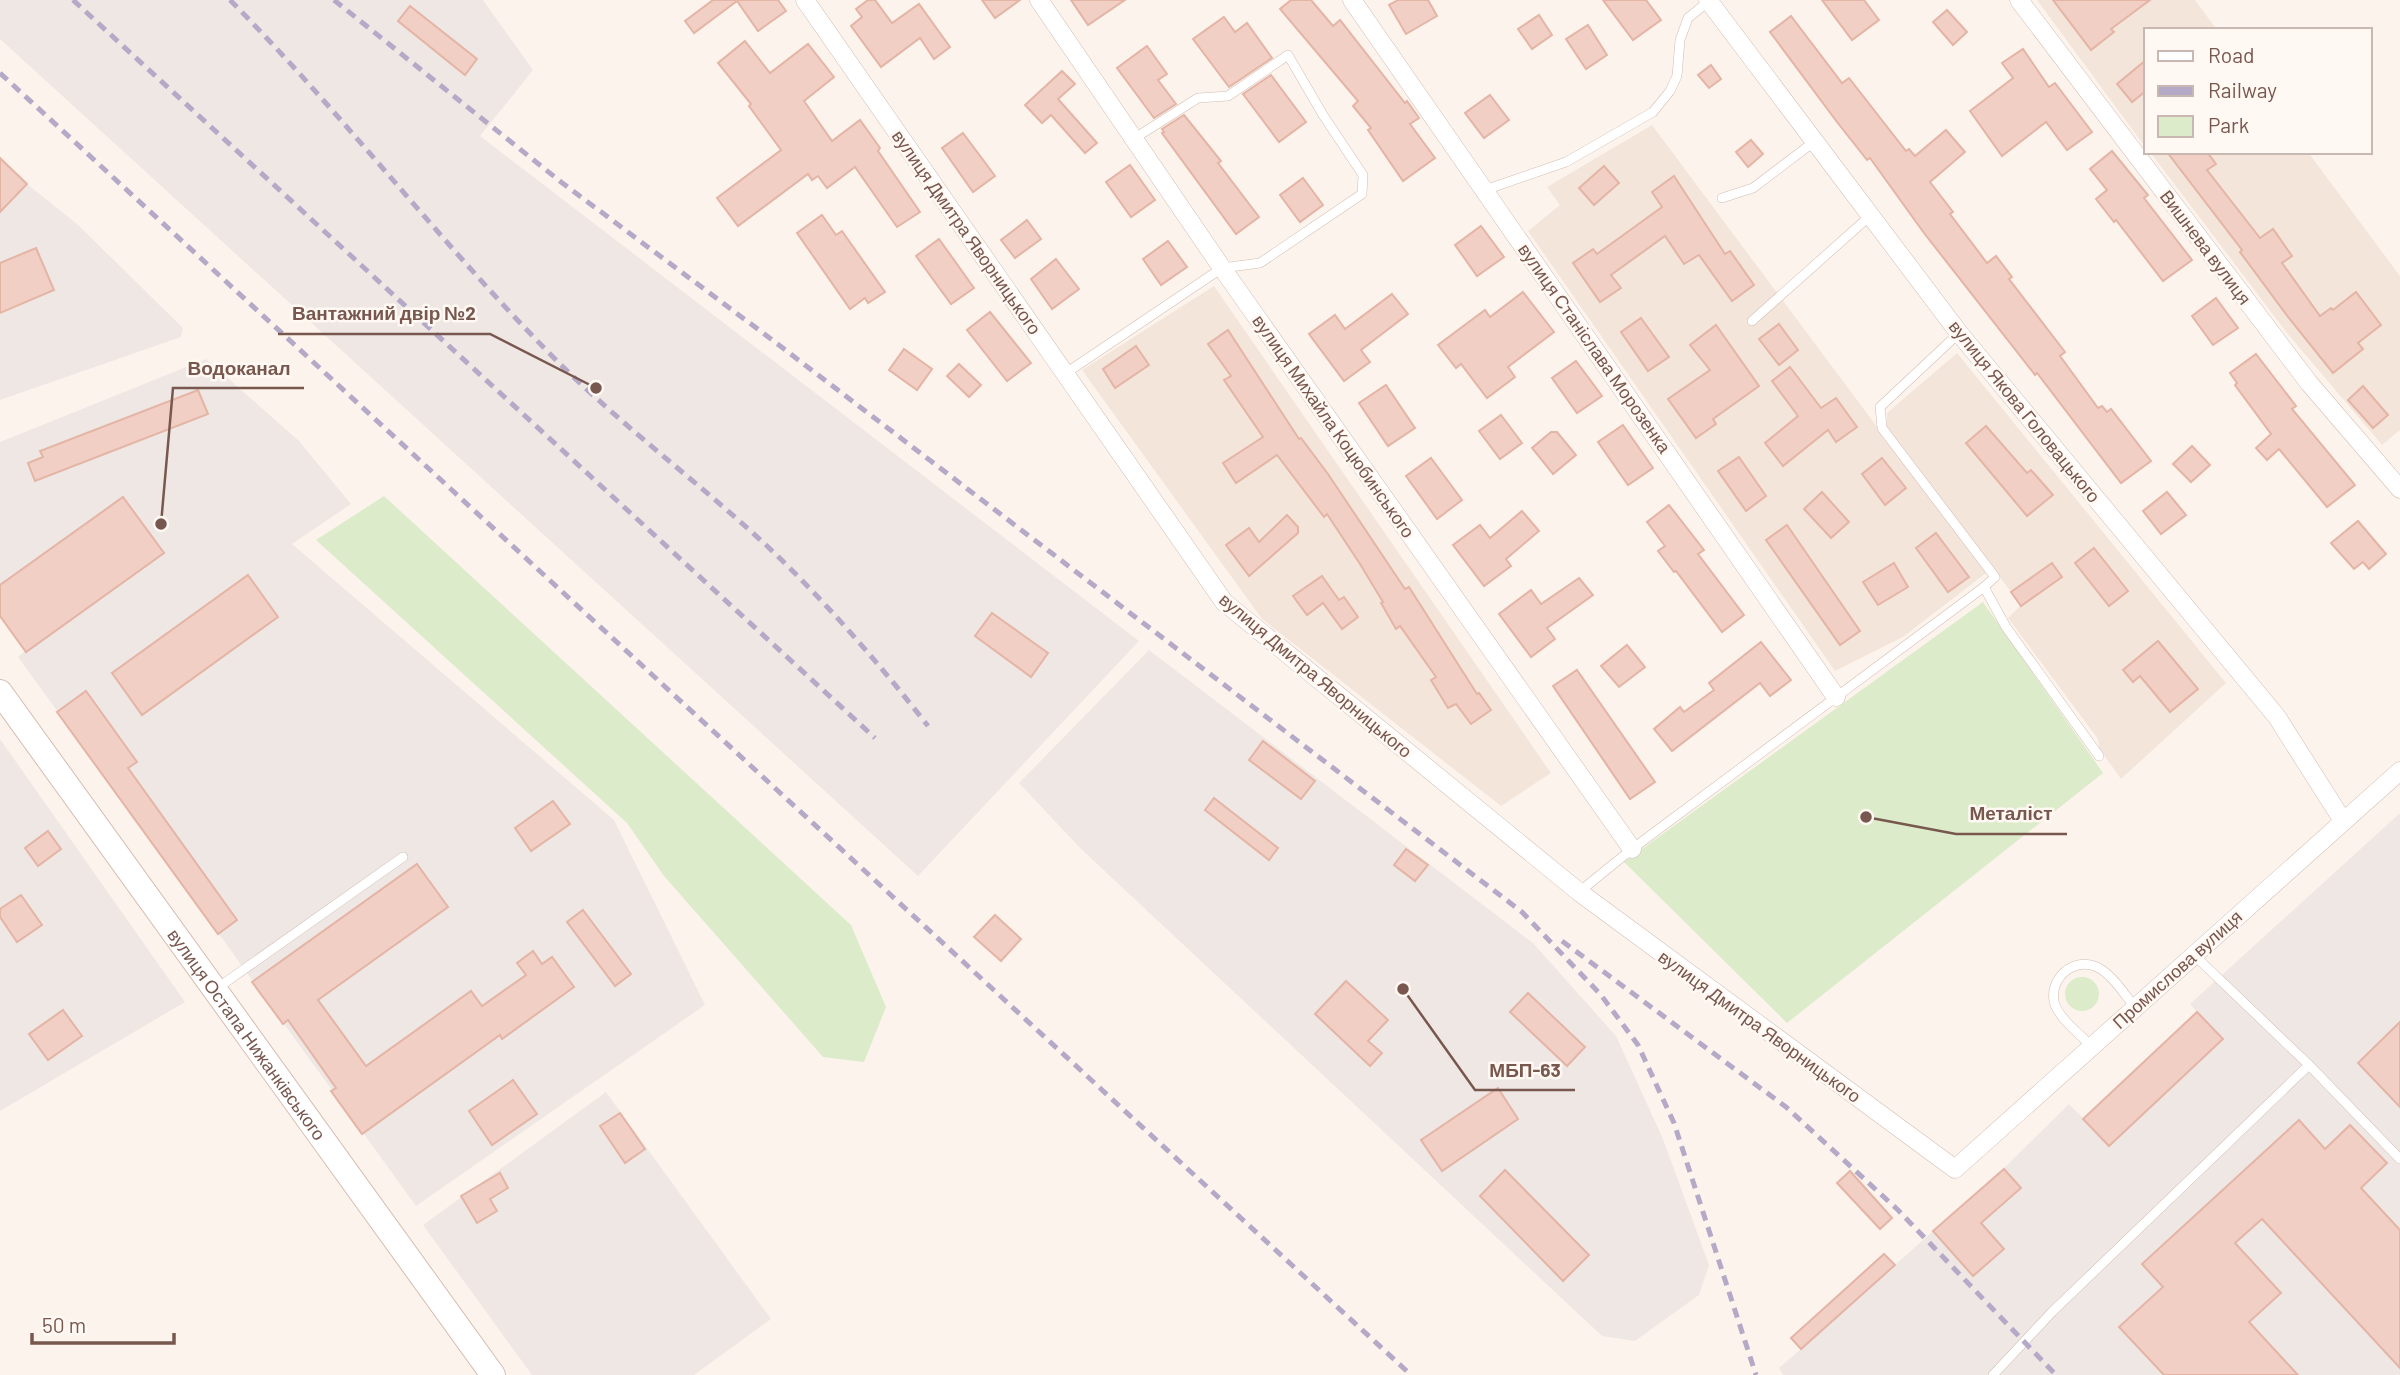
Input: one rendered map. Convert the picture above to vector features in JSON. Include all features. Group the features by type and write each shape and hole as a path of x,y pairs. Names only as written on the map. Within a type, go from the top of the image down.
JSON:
{"main road":[{"name":"вулиця Остапа Нижанківського","path":"0,692 493,1375"}],"street":[{"name":"вулиця Дмитра Яворницького","path":"805,0 1224,602 1579,892 1955,1169"},
{"name":"вулиця Михайла Коцюбинського","path":"1039,0 1222,268 1632,849"},
{"name":"вулиця Станіслава Морозенка","path":"1352,0 1836,697"},
{"name":"вулиця Якова Головацького","path":"1708,0 1959,332 2277,717 2343,821"},
{"name":"Вишнева вулиця","path":"2019,0 2309,383 2400,488"},
{"name":"Промислова вулиця","path":"1955,1169 2400,771"}],"lane":[{"path":"1485,190 1566,162 1653,112 1670,92 1676,76 1680,40 1688,18 1708,0"},
{"path":"1066,373 1222,268 1260,263 1362,194 1363,175 1323,115 1288,55 1228,96 1198,97 1135,138"},
{"path":"1722,198 1753,188 1815,141"},
{"path":"1752,321 1871,215"},
{"path":"1579,892 1632,849 1995,578 1882,428 1880,407 1959,332"},
{"path":"1984,587 2006,626 2099,757"},
{"path":"215,989 403,857"},
{"path":"2193,954 2400,1158"},
{"path":"2091,1046 2055,1004 2055,984 2060,975 2078,964 2099,968 2135,1007"},
{"path":"1993,1375 2052,1312 2309,1066"}],"shaded area":[{"path":"0,0 483,0 533,70 480,136 1139,641 918,876 0,39"},
{"path":"2037,0 2195,0 2216,28 2144,28 2144,145"},
{"path":"1652,125 1986,573 1903,637 1835,671 1528,231 1560,205 1547,187"},
{"path":"2152,154 2309,154 2400,276 2400,430 2382,445 2287,333"},
{"path":"0,158 27,184 77,224 183,328 181,337 0,400"},
{"path":"1214,286 1551,773 1501,806 1262,619 1082,370"},
{"path":"1957,353 2226,683 2121,779 2099,748 2098,739 2008,618 2021,605 1887,428 1887,413"},
{"path":"206,359 299,441 351,504 292,544 614,820 705,1005 416,1206 18,657 25,651 0,616 0,442"},
{"path":"1149,650 1533,943 1616,1036 1663,1139 1709,1265 1699,1295 1635,1341 1602,1336 1080,848 1019,783"},
{"path":"0,739 185,1002 0,1111"},
{"path":"2400,813 2400,1375 1783,1375 1779,1368 1801,1349 1791,1338 1884,1254 1895,1265 2006,1166 2069,1104 2084,1119 2197,1012 2190,1004"},
{"path":"606,1092 771,1319 694,1375 532,1375 423,1225"}],"green space":[{"path":"384,496 851,925 886,1007 864,1062 823,1057 664,876 627,823 316,540"},
{"path":"1983,602 2103,773 1787,1023 1624,862"},
{"path":"2082,977 2094,982 2099,994 2094,1006 2082,1011 2070,1006 2065,994 2070,982"}],"building":[{"path":"713,0 778,0 786,11 758,31 737,1 694,33 685,21"},
{"path":"868,0 875,0 892,23 919,4 950,47 934,59 920,38 881,67 851,26 862,17 856,9"},
{"path":"982,0 1020,0 995,18"},
{"path":"1071,0 1125,0 1088,25"},
{"path":"1291,0 1311,0 1333,26 1340,20 1419,118 1410,124 1435,158 1403,181 1368,130 1371,128 1353,106 1358,101 1280,9"},
{"path":"1398,0 1428,0 1437,16 1406,34 1389,5"},
{"path":"1603,0 1646,0 1661,20 1633,40"},
{"path":"1822,0 1864,0 1879,20 1852,40"},
{"path":"2053,0 2150,0 2111,29 2114,32 2091,50"},
{"path":"410,6 477,59 465,75 398,21"},
{"path":"1947,10 1967,32 1953,45 1933,22"},
{"path":"1539,15 1552,35 1532,49 1518,29"},
{"path":"1791,16 1842,83 1849,78 1906,151 1909,149 1915,156 1946,130 1965,152 1930,182 1987,263 1996,256 2012,277 2009,279 2065,352 2060,356 2098,408 2102,406 2107,412 2111,409 2151,461 2121,483 2037,373 2035,375 1924,233 1870,158 1867,160 1837,122 1770,32"},
{"path":"1224,17 1235,32 1247,23 1272,58 1229,87 1193,39"},
{"path":"1588,25 1607,55 1586,69 1566,39"},
{"path":"745,41 770,73 808,44 834,77 804,101 832,141 860,120 920,212 897,227 855,167 827,188 818,176 812,180 808,174 738,226 717,198 781,150 749,106 751,104 718,63"},
{"path":"1147,46 1167,74 1158,80 1176,104 1154,118 1117,68"},
{"path":"2023,49 2049,87 2055,83 2092,132 2067,150 2046,122 2002,156 1970,111 2013,78 2002,63"},
{"path":"2144,62 2144,93 2132,102 2117,84"},
{"path":"1711,65 1721,79 1709,88 1698,75"},
{"path":"1062,71 1075,84 1058,99 1097,143 1085,153 1051,115 1042,123 1025,105"},
{"path":"1271,75 1306,122 1279,142 1243,94"},
{"path":"1490,95 1509,120 1484,138 1465,113"},
{"path":"1184,115 1221,161 1218,163 1259,217 1236,234 1162,133 1162,129"},
{"path":"963,133 995,176 973,192 942,148"},
{"path":"1751,140 1763,154 1748,167 1736,152"},
{"path":"2112,151 2148,195 2144,198 2192,260 2163,281 2116,220 2114,222 2096,199 2107,190 2090,169"},
{"path":"2169,154 2208,154 2216,164 2207,170 2260,238 2273,229 2292,256 2282,263 2320,316 2331,308 2333,310 2356,292 2381,325 2358,343 2363,349 2333,373 2288,317 2240,252 2242,250"},
{"path":"0,158 27,184 0,212"},
{"path":"1130,165 1155,200 1131,217 1106,182"},
{"path":"1604,166 1619,183 1594,205 1579,188"},
{"path":"1674,176 1725,254 1730,251 1754,285 1732,301 1699,255 1684,264 1665,236 1611,275 1621,288 1600,302 1573,263 1593,249 1597,254 1662,207 1652,192"},
{"path":"1303,178 1323,205 1300,222 1280,195"},
{"path":"822,215 836,235 842,231 885,292 868,303 865,298 850,309 797,233"},
{"path":"1027,220 1041,239 1015,258 1001,240"},
{"path":"1481,226 1504,257 1477,276 1455,245"},
{"path":"939,239 974,288 951,304 916,256"},
{"path":"1168,241 1187,267 1161,285 1143,259"},
{"path":"36,248 54,290 0,313 0,263"},
{"path":"1056,259 1079,289 1052,309 1031,279"},
{"path":"1523,292 1554,332 1508,367 1515,377 1487,398 1461,364 1456,368 1438,345 1485,310 1490,317"},
{"path":"1392,294 1408,314 1361,350 1370,362 1344,381 1309,334 1335,315 1345,329"},
{"path":"2216,298 2238,328 2213,345 2192,316"},
{"path":"990,312 1031,363 1007,381 967,330"},
{"path":"1641,318 1669,357 1648,371 1621,332"},
{"path":"1779,324 1798,350 1779,365 1759,339"},
{"path":"1716,325 1759,386 1713,419 1716,424 1696,438 1668,399 1710,370 1690,345"},
{"path":"1228,330 1299,439 1301,438 1328,474 1405,589 1409,587 1477,694 1479,693 1491,710 1471,724 1456,704 1448,708 1431,680 1436,677 1400,626 1396,629 1381,603 1383,602 1327,514 1324,517 1277,455 1236,483 1223,463 1263,437 1224,380 1231,376 1208,344"},
{"path":"1136,346 1149,365 1115,388 1103,369"},
{"path":"904,349 932,369 917,390 889,370"},
{"path":"2256,354 2296,406 2292,409 2355,485 2327,507 2279,449 2267,460 2256,448 2271,434 2235,385 2237,383 2230,373"},
{"path":"1576,361 1602,396 1577,413 1552,378"},
{"path":"959,364 981,385 969,397 947,376"},
{"path":"1790,367 1821,408 1836,398 1857,427 1836,442 1828,430 1783,466 1765,443 1798,416 1772,381"},
{"path":"1386,385 1415,428 1388,446 1359,403"},
{"path":"2363,386 2388,415 2373,428 2348,400"},
{"path":"198,390 208,414 35,481 28,463 43,457 40,451"},
{"path":"1501,415 1522,443 1500,459 1479,431"},
{"path":"1623,425 1653,468 1628,485 1598,442"},
{"path":"1986,426 2027,473 2031,470 2053,495 2027,516 1966,443"},
{"path":"1551,432 1557,432 1576,455 1553,474 1532,448"},
{"path":"2192,446 2210,465 2191,482 2173,464"},
{"path":"1739,457 1766,496 1746,511 1718,471"},
{"path":"1431,458 1462,500 1437,519 1406,476"},
{"path":"1882,458 1906,488 1885,505 1862,474"},
{"path":"1822,492 1849,522 1831,538 1804,509"},
{"path":"2167,492 2186,515 2161,534 2143,511"},
{"path":"123,497 164,553 26,652 0,616 0,585"},
{"path":"1669,505 1704,550 1698,554 1744,615 1722,632 1658,551 1665,546 1647,522"},
{"path":"1522,511 1539,531 1506,559 1511,566 1484,586 1453,545 1480,525 1490,538"},
{"path":"1287,515 1298,527 1298,533 1249,576 1226,545 1249,528 1259,542"},
{"path":"2358,521 2386,554 2369,569 2363,562 2354,569 2331,543"},
{"path":"1787,525 1860,631 1840,645 1766,540"},
{"path":"1936,533 1969,577 1948,592 1916,548"},
{"path":"2094,548 2128,591 2109,606 2075,563"},
{"path":"1894,563 1908,587 1878,605 1863,582"},
{"path":"2052,563 2062,577 2021,606 2011,592"},
{"path":"248,575 278,617 142,715 112,673"},
{"path":"1322,576 1339,600 1344,597 1358,617 1342,629 1323,603 1307,615 1293,596"},
{"path":"1579,578 1593,595 1547,628 1555,639 1531,657 1499,614 1531,590 1541,604"},
{"path":"992,613 1048,653 1031,677 975,636"},
{"path":"2158,641 2198,689 2170,712 2140,676 2133,682 2123,670"},
{"path":"1761,642 1791,680 1770,696 1760,683 1672,751 1654,729 1680,707 1684,712 1714,690 1709,683"},
{"path":"1627,645 1645,667 1619,687 1601,666"},
{"path":"1577,670 1655,782 1630,799 1553,686"},
{"path":"86,691 137,762 128,768 237,920 218,934 57,712"},
{"path":"1263,741 1315,781 1301,799 1249,760"},
{"path":"1214,798 1278,848 1269,860 1205,810"},
{"path":"553,801 570,824 531,851 515,828"},
{"path":"48,831 61,849 38,866 25,848"},
{"path":"1406,849 1428,865 1415,881 1394,865"},
{"path":"417,864 448,907 318,1000 366,1066 471,991 482,1006 526,975 517,963 533,951 542,964 552,957 574,987 502,1039 500,1035 362,1134 331,1091 336,1088 288,1020 283,1024 252,982"},
{"path":"21,895 42,925 17,942 0,917 0,909"},
{"path":"583,910 631,974 615,986 567,922"},
{"path":"995,915 1021,939 1001,961 974,937"},
{"path":"1346,981 1388,1020 1368,1041 1382,1053 1370,1066 1315,1014"},
{"path":"1528,993 1585,1047 1567,1066 1510,1012"},
{"path":"63,1010 82,1036 48,1060 29,1034"},
{"path":"2197,1012 2223,1039 2109,1146 2083,1119"},
{"path":"2400,1022 2400,1107 2358,1063"},
{"path":"513,1080 537,1114 492,1145 469,1111"},
{"path":"1498,1088 1518,1119 1442,1171 1421,1140"},
{"path":"620,1113 645,1149 625,1163 600,1126"},
{"path":"2299,1120 2325,1149 2350,1125 2387,1163 2361,1188 2400,1230 2400,1368 2262,1219 2235,1243 2281,1293 2249,1322 2298,1375 2164,1375 2119,1327 2163,1287 2142,1264"},
{"path":"2004,1169 2021,1188 1981,1223 2004,1249 1973,1276 1933,1231"},
{"path":"1505,1170 1589,1255 1563,1281 1480,1196"},
{"path":"1850,1171 1892,1218 1880,1229 1837,1183"},
{"path":"500,1173 508,1188 490,1199 497,1211 477,1223 461,1196"},
{"path":"1884,1254 1895,1265 1801,1349 1791,1338"}],"railway":[{"path":"73,0 875,738"},
{"path":"230,0 314,90 517,320 585,388 788,566 850,632 928,726"},
{"path":"334,0 561,182 1522,912 1601,995 1638,1045 1674,1123 1756,1375"},
{"path":"0,73 1411,1375"},
{"path":"1562,941 1786,1107 1898,1210 2056,1375"}],"place":[{"name":"Вантажний двір №2","path":"596,388"},
{"name":"Водоканал","path":"161,524"},
{"name":"Металіст","path":"1866,817"},
{"name":"МБП-63","path":"1403,989"}]}
